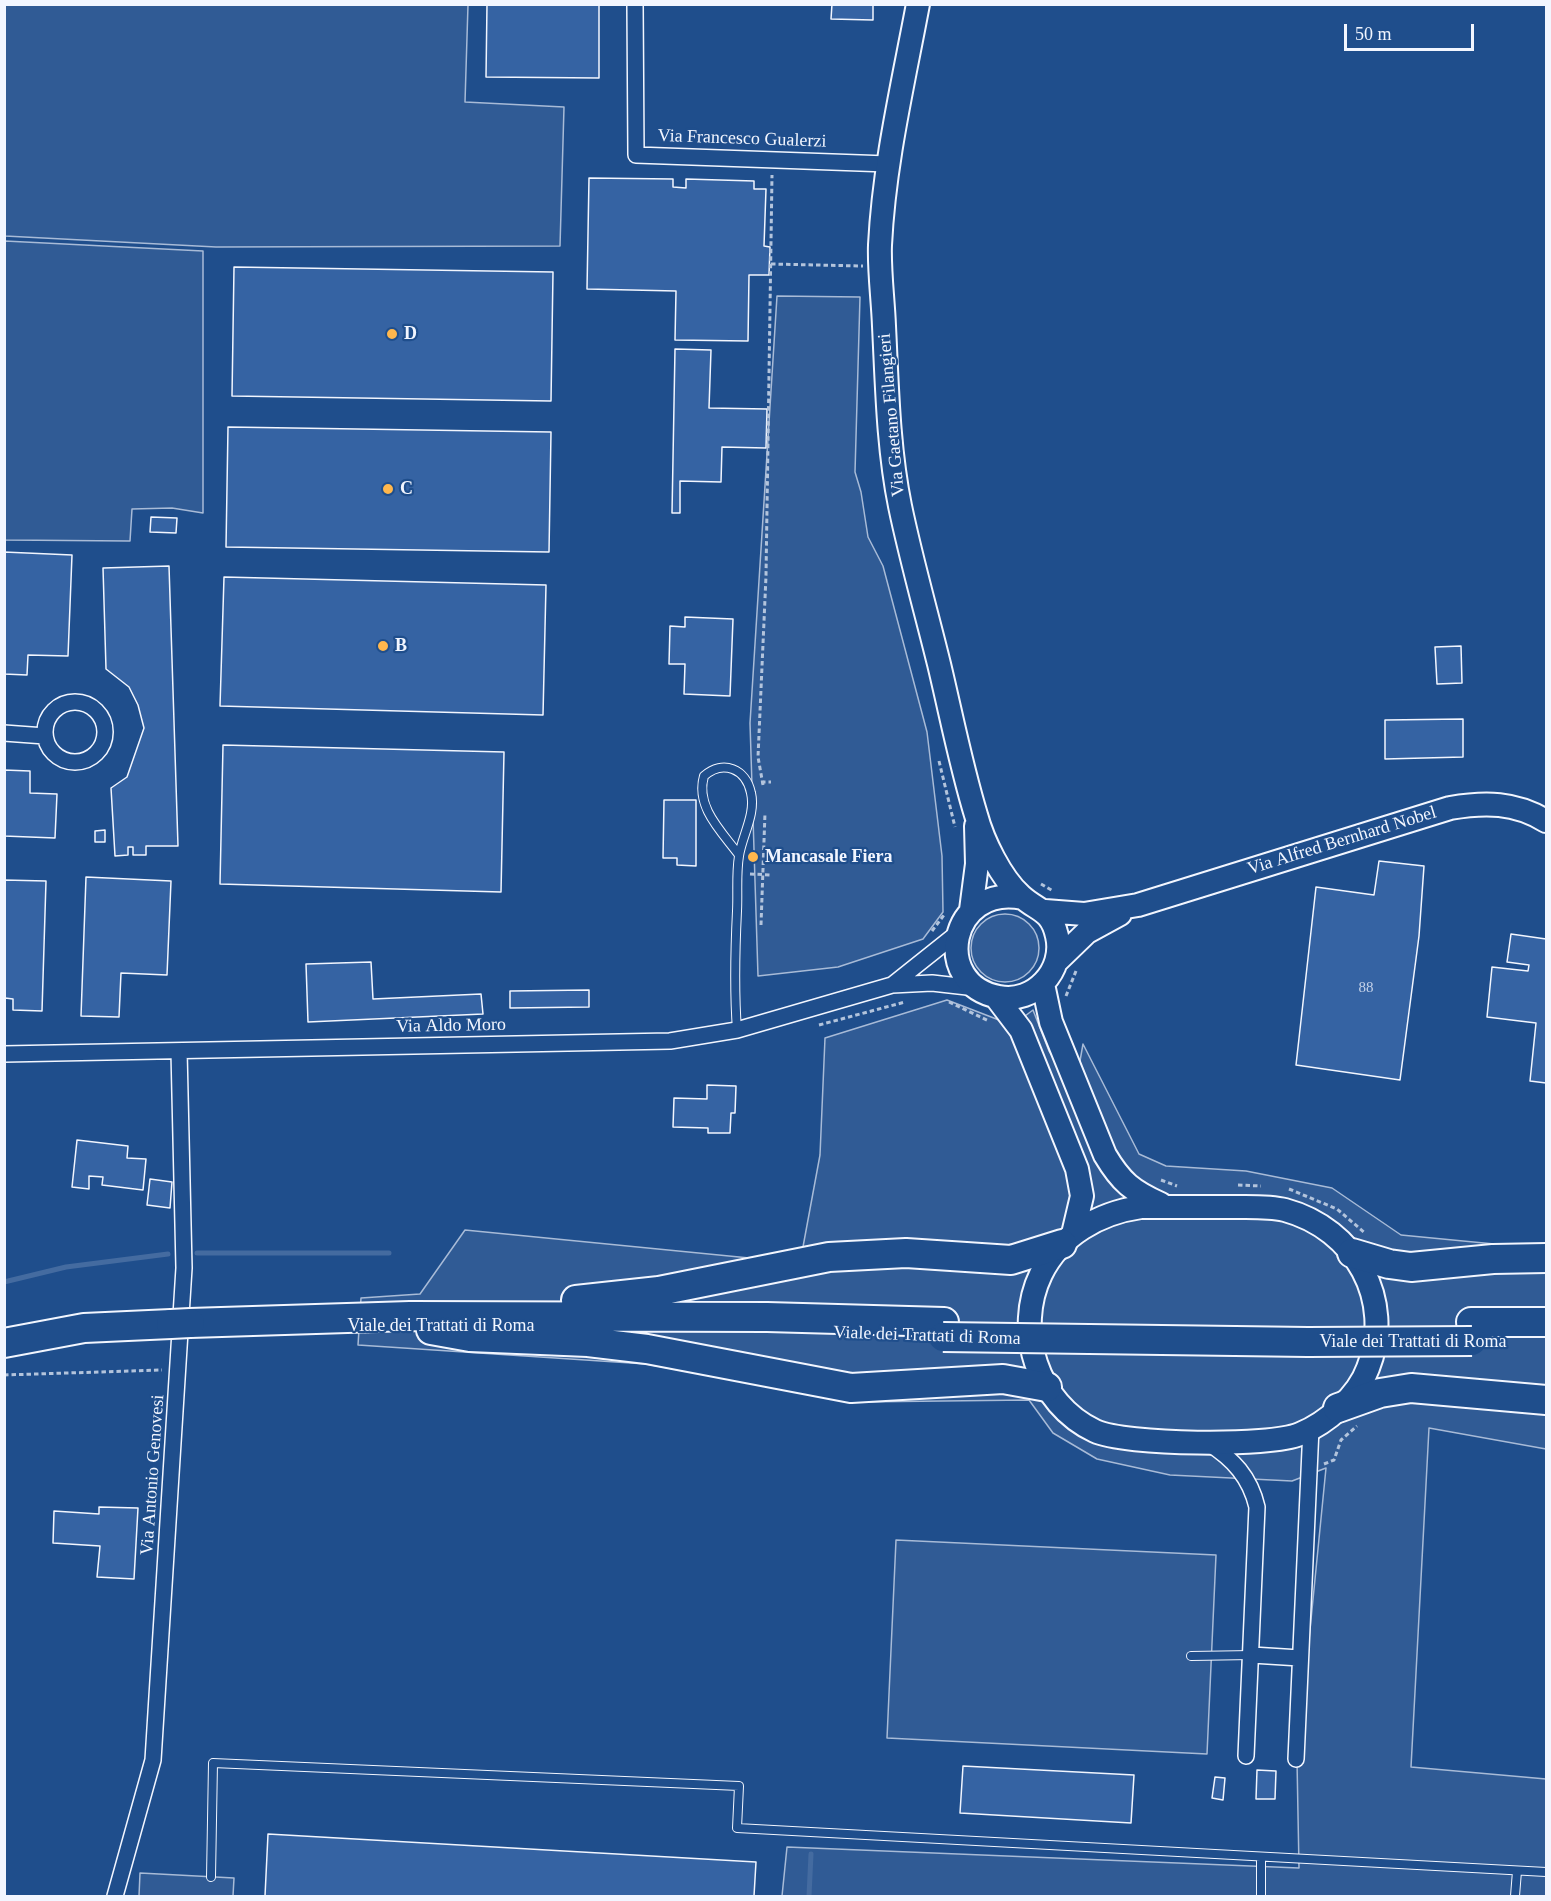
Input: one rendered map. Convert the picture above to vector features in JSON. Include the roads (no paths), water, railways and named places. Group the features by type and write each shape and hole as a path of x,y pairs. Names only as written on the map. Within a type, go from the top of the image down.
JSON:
{"highway":[{"path":"411,1322 488,1304 604,1298 659,1291 829,1257 906,1253 1011,1260 1067,1239"},
{"path":"1361,1245 1389,1264 1411,1267 1493,1259 1546,1258"},
{"name":"Viale dei Trattati di Roma","path":"4,1344 84,1328 181,1323 767,1317 943,1330 1472,1332 1546,1341"},
{"path":"411,1322 470,1337 588,1342 647,1349 851,1388 1003,1379 1047,1387"},
{"name":"Viale dei Trattati di Roma","path":"1472,1332 1546,1322"},
{"path":"1350,1415 1380,1393 1411,1388 1546,1400"}],"street":[{"name":"Via Francesco Gualerzi","path":"635,4 636,155 888,164"},
{"name":"Via Gaetano Filangieri","path":"918,4 888,164 880,246 887,391 896,480 976,819 977,864 971,910"},
{"path":"69,702 87,704 96,710 105,728 101,748 94,756 77,762 60,758 53,752 45,736 46,727 54,711 69,702"},
{"path":"4,733 45,736"},
{"name":"Via Alfred Bernhard Nobel","path":"1045,911 1084,914 1138,905 1450,808 1495,803 1518,807 1546,821"},
{"name":"Via Gaetano Filangieri","path":"976,819 1002,871 1023,898"},
{"path":"986,993 1021,997 1043,984 1057,961 1057,935 1045,911 1023,898 1001,896 990,898 971,910 956,934 957,955 963,974 986,993 1021,1030 1077,1169 1082,1196 1067,1239 1043,1270 1033,1293 1029,1331 1032,1351 1047,1387 1070,1414 1095,1431 1144,1441 1278,1440 1350,1415 1360,1384 1368,1369 1377,1334 1376,1309 1361,1245 1283,1209 1167,1207 1122,1210 1107,1214 1067,1239"},
{"name":"Via Alfred Bernhard Nobel","path":"1057,961 1087,932 1138,905"},
{"name":"Via Aldo Moro","path":"892,985 956,934"},
{"name":"Via Aldo Moro","path":"4,1054 670,1041 737,1030 892,985 932,982 986,993"},
{"path":"1043,984 1051,1022 1105,1155 1114,1170 1135,1192 1167,1207"},
{"name":"Via Antonio Genovesi","path":"115,1896 153,1760 184,1268 178,1051"},
{"path":"1296,1759 1311,1428"},
{"path":"1206,1441 1232,1460 1240,1470 1251,1487 1257,1507 1246,1756"},
{"path":"1252,1655 1300,1658"}],"lane":[{"path":"737,1030 734,990 739,855 750,819 752,796 745,777 728,767 720,766 704,776 702,799 711,818 739,855"},
{"path":"1191,1656 1252,1655"},
{"path":"211,1877 213,1763 739,1786 737,1828 1546,1872"},
{"path":"1261,1857 1261,1896"},
{"path":"1515,1896 1517,1871"}],"waterway":[{"path":"197,1253 389,1253"},
{"path":"4,1282 66,1267 168,1254"},
{"path":"809,1896 811,1854"}],"place":[{"name":"D","path":"392,334"},
{"name":"C","path":"388,489"},
{"name":"B","path":"383,646"},
{"name":"Mancasale Fiera","path":"753,857"}]}
